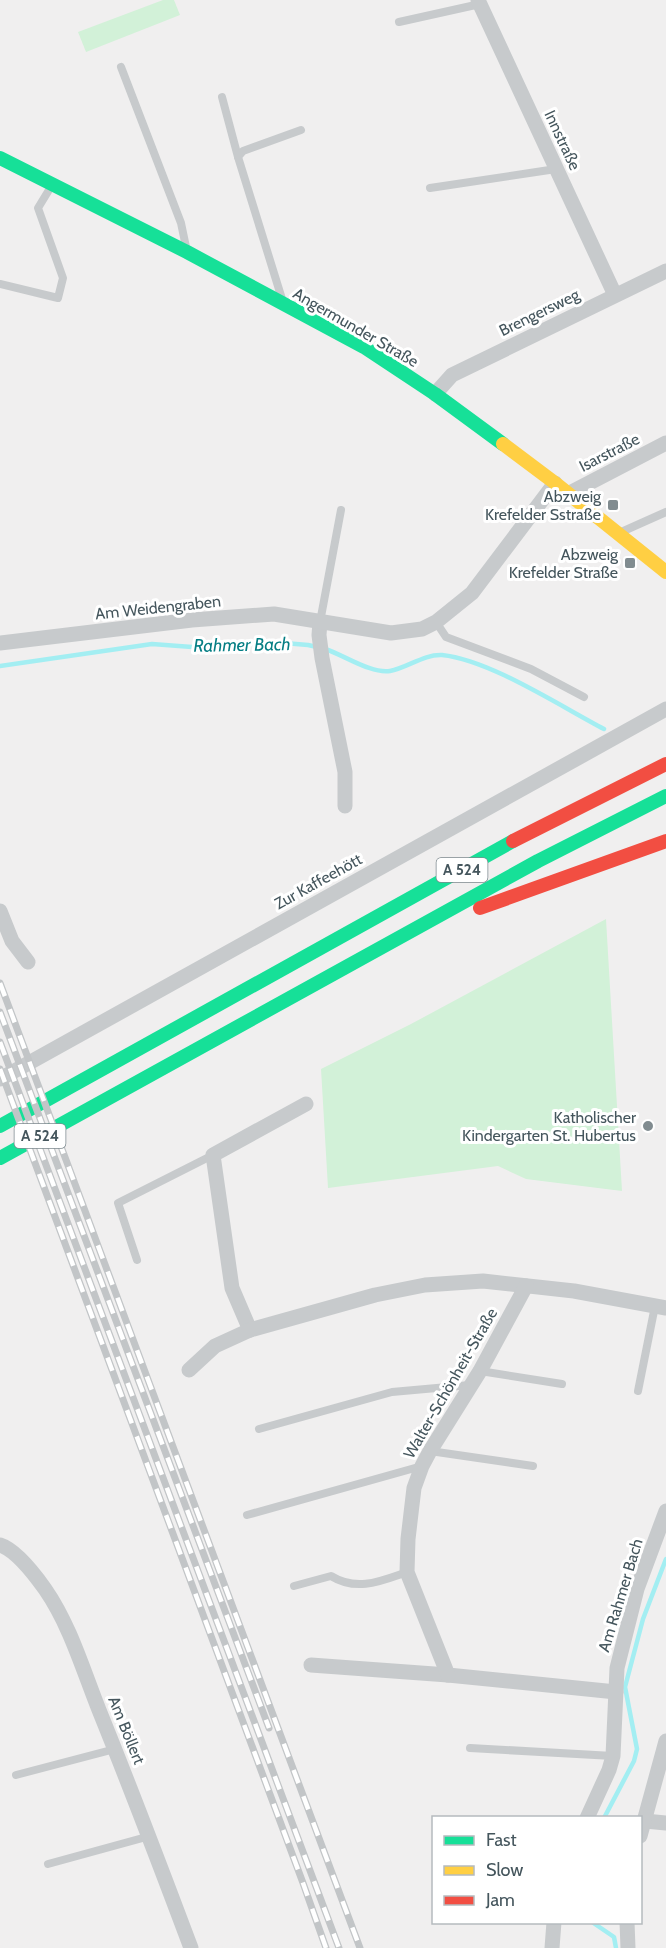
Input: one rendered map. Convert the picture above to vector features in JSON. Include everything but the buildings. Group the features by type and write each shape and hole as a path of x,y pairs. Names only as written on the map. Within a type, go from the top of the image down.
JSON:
{"main road":[{"name":"Angermunder Straße","path":"0,158 187,252 364,347 435,394 555,483 666,572"},
{"name":"A 524","path":"0,1126 521,837 666,764"},
{"name":"A 524","path":"0,1158 538,861 666,796"},
{"path":"403,935 666,841"}],"street":[{"name":"Innstraße","path":"479,2 615,295"},
{"name":"Brengersweg","path":"435,394 452,375 666,271"},
{"name":"Isarstraße","path":"568,494 666,443"},
{"name":"Am Weidengraben","path":"0,643 192,620 274,614 320,628 391,633 422,628 436,622 472,593 555,483"},
{"path":"320,628 322,658 345,772 345,806"},
{"name":"Zur Kaffeehött","path":"0,1079 660,712 666,702"},
{"path":"0,911 12,941 28,962"},
{"path":"250,1330 232,1288 213,1155 306,1104"},
{"name":"Walter-Schönheit-Straße","path":"189,1370 215,1346 250,1330 375,1294 425,1285 483,1281 574,1291 660,1307"},
{"name":"Walter-Schönheit-Straße","path":"407,1572 410,1512 414,1488 422,1466 480,1371 526,1286"},
{"name":"Am Rahmer Bach","path":"588,1816 613,1756 617,1668 637,1589 666,1511"},
{"name":"Am Böllert","path":"0,1545 25,1565 46,1590 67,1629 150,1836 190,1948"},
{"path":"407,1572 448,1675"},
{"path":"311,1665 448,1675 616,1692"},
{"path":"642,1830 666,1741"},
{"path":"645,1821 666,1823"},
{"path":"552,1948 554,1924"},
{"path":"627,1924 628,1948"}],"lane":[{"path":"399,22 479,2"},
{"path":"121,67 181,223 187,252"},
{"path":"222,97 283,303"},
{"path":"238,157 243,151 301,129"},
{"path":"430,188 556,169"},
{"path":"0,284 58,298 63,278 38,208 52,185"},
{"path":"320,628 341,510"},
{"path":"618,534 666,512"},
{"path":"436,622 446,637 531,669 584,697"},
{"path":"137,1260 118,1203 213,1155"},
{"path":"638,1391 660,1307"},
{"path":"480,1371 562,1384"},
{"path":"259,1429 392,1392 470,1385"},
{"path":"430,1451 533,1466"},
{"path":"247,1515 422,1466"},
{"path":"294,1586 332,1576 343,1583 373,1584 407,1572"},
{"path":"470,1748 613,1756"},
{"path":"16,1775 115,1749"},
{"path":"48,1864 150,1836"}],"green space":[{"path":"163,0 174,0 180,15 86,52 78,32"},
{"path":"606,919 622,1191 526,1179 498,1166 328,1188 321,1069 411,1024"}],"waterway":[{"name":"Rahmer Bach","path":"0,666 152,644 192,647 272,642 317,647"},
{"name":"Rahmer Bach","path":"325,649 366,667 383,671 390,671 435,655 461,659 503,675 604,729"},
{"name":"Rahmer Bach","path":"605,1816 634,1761 637,1749 625,1687 643,1619 666,1559"},
{"name":"Rahmer Bach","path":"595,1924 614,1937 616,1948"}],"railway":[{"path":"0,983 360,1948"},
{"path":"0,1012 269,1728"},
{"path":"0,1042 339,1948"},
{"path":"0,1069 326,1948"}],"traffic: fast":[{"path":"0,158 187,252 364,347 435,394 503,444"},
{"path":"0,1158 538,861 666,796"},
{"path":"0,1126 513,841"}],"traffic: slow":[{"path":"503,444 666,572"}],"traffic: jam":[{"path":"513,841 666,764"},
{"path":"480,908 666,841"}],"place":[{"name":"Abzweig Krefelder Sstraße","path":"613,505"},
{"name":"Abzweig Krefelder Straße","path":"630,563"},
{"name":"Katholischer Kindergarten St. Hubertus","path":"648,1126"}]}
